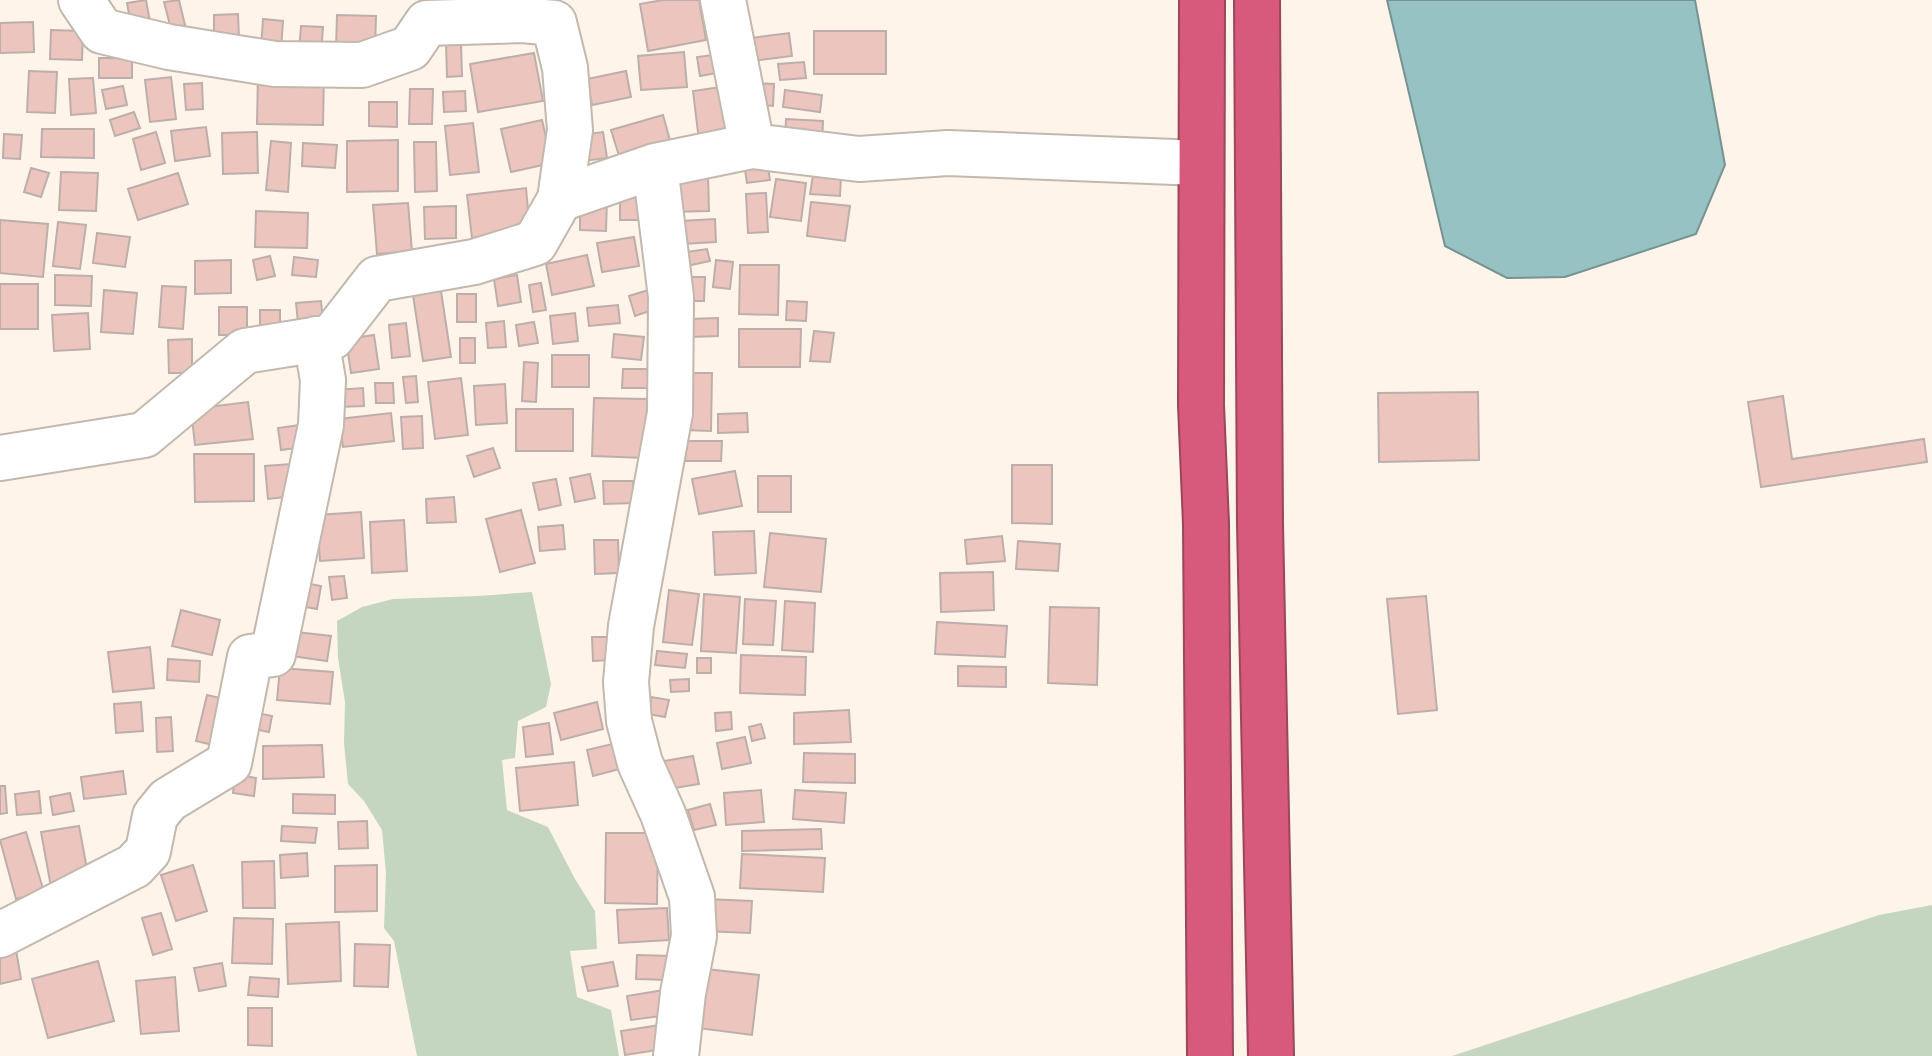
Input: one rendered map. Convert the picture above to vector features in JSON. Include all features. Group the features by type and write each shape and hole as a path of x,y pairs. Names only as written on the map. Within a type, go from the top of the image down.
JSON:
{"highway":[{"path":"1202,0 1201,405 1206,524 1210,1056"},
{"path":"1257,0 1260,524 1271,1056"}],"street":[{"path":"0,458 144,435 245,351 332,337 377,279 474,262 535,243 560,199 570,130 565,68 554,23 420,12 410,48 362,65 275,64 169,47 102,31 81,0"},
{"path":"723,0 752,146"},
{"path":"560,199 655,166 752,146 859,159 948,153 1200,163"},
{"path":"655,166 671,297 670,413 631,626 626,682 629,721 640,763 663,814 692,897 694,936 683,993 676,1056"},
{"path":"0,935 134,866 148,851 155,816 168,800 229,763 250,657 273,654 321,425 323,380 316,339"}],"green space":[{"path":"532,592 551,684 546,707 518,721 515,758 502,760 507,810 548,827 595,911 597,949 570,951 577,997 611,1010 619,1056 417,1056 394,941 384,928 386,873 382,830 364,801 348,784 344,743 345,702 338,658 337,621 362,607 393,599"},
{"path":"1932,905 1932,1056 1452,1056 1879,915"}],"water":[{"path":"1387,0 1695,0 1725,165 1696,234 1565,277 1507,278 1445,246"}],"building":[{"path":"146,0 150,22 131,25 127,3"},
{"path":"179,0 185,25 171,29 164,2"},
{"path":"663,0 699,0 706,40 648,51 640,4"},
{"path":"238,14 239,38 214,39 214,15"},
{"path":"337,15 376,16 375,50 336,49"},
{"path":"263,19 283,21 281,50 261,48"},
{"path":"33,22 34,52 0,53 0,23"},
{"path":"301,26 323,27 321,54 299,53"},
{"path":"51,30 83,31 82,60 50,59"},
{"path":"814,31 886,31 886,74 814,74"},
{"path":"789,33 792,56 745,62 743,39"},
{"path":"446,42 461,42 462,76 447,77"},
{"path":"684,52 687,87 641,90 638,56"},
{"path":"534,53 543,101 478,112 470,64"},
{"path":"720,54 722,72 700,76 697,57"},
{"path":"99,58 132,58 132,78 99,78"},
{"path":"804,62 806,78 780,80 778,64"},
{"path":"29,71 57,72 55,113 27,112"},
{"path":"626,71 631,97 592,105 587,79"},
{"path":"258,72 324,73 323,125 257,124"},
{"path":"171,77 176,119 150,122 145,80"},
{"path":"93,78 96,113 71,115 69,79"},
{"path":"202,83 203,109 186,110 184,84"},
{"path":"754,83 774,84 773,106 753,104"},
{"path":"123,86 127,105 106,109 102,90"},
{"path":"728,86 735,137 699,141 693,91"},
{"path":"410,89 433,89 432,124 409,124"},
{"path":"785,90 822,95 820,112 783,107"},
{"path":"465,91 466,111 444,112 443,92"},
{"path":"369,102 397,102 397,127 369,126"},
{"path":"134,112 140,128 115,136 110,120"},
{"path":"663,115 671,144 620,159 611,130"},
{"path":"786,119 823,121 822,143 785,141"},
{"path":"542,120 552,163 511,172 501,129"},
{"path":"473,123 479,172 450,175 445,126"},
{"path":"206,127 210,156 175,161 171,131"},
{"path":"42,129 94,129 94,158 41,157"},
{"path":"156,132 165,163 141,170 133,139"},
{"path":"257,132 258,173 223,174 222,133"},
{"path":"603,132 607,158 584,161 580,135"},
{"path":"4,134 22,135 20,159 3,158"},
{"path":"398,140 398,191 347,192 347,141"},
{"path":"271,141 291,143 288,192 266,190"},
{"path":"414,142 436,142 437,191 415,192"},
{"path":"303,143 337,145 335,168 302,166"},
{"path":"768,167 770,180 747,183 745,170"},
{"path":"31,168 49,173 41,197 24,192"},
{"path":"61,172 98,173 96,211 59,210"},
{"path":"178,173 188,204 138,220 128,189"},
{"path":"813,175 841,177 840,196 810,194"},
{"path":"708,176 709,211 670,212 668,178"},
{"path":"776,179 806,183 801,221 770,217"},
{"path":"526,188 530,231 472,238 467,195"},
{"path":"766,193 768,232 748,233 746,194"},
{"path":"620,197 645,197 645,220 620,220"},
{"path":"580,198 607,199 606,231 580,230"},
{"path":"811,202 850,206 845,241 807,236"},
{"path":"408,203 412,251 377,254 373,205"},
{"path":"456,206 456,238 425,239 424,207"},
{"path":"256,211 308,213 307,248 255,247"},
{"path":"715,219 716,242 682,244 681,221"},
{"path":"0,220 48,224 43,277 0,273"},
{"path":"58,222 86,225 80,269 53,266"},
{"path":"97,233 130,237 125,267 93,263"},
{"path":"634,237 639,266 602,272 597,243"},
{"path":"707,249 710,261 682,267 679,253"},
{"path":"587,255 594,286 552,295 546,264"},
{"path":"270,256 275,276 257,280 253,260"},
{"path":"294,257 318,260 316,277 292,275"},
{"path":"231,260 231,293 195,294 195,261"},
{"path":"716,260 733,262 730,289 713,287"},
{"path":"740,265 779,265 778,315 739,314"},
{"path":"55,275 92,276 91,306 55,305"},
{"path":"517,275 521,302 498,306 494,279"},
{"path":"683,277 705,277 704,301 682,301"},
{"path":"541,283 546,310 533,312 529,285"},
{"path":"0,284 38,284 38,329 0,329"},
{"path":"162,286 186,287 183,329 159,327"},
{"path":"655,288 661,307 635,316 629,296"},
{"path":"104,290 137,293 133,334 101,332"},
{"path":"441,291 451,357 423,361 413,295"},
{"path":"457,294 476,294 476,322 457,322"},
{"path":"321,301 323,321 298,323 296,303"},
{"path":"787,301 807,302 806,321 786,320"},
{"path":"618,305 620,323 589,326 587,308"},
{"path":"219,307 247,307 247,335 219,335"},
{"path":"260,310 280,310 280,331 260,331"},
{"path":"88,313 90,349 54,351 52,315"},
{"path":"575,313 578,341 553,344 550,316"},
{"path":"718,318 718,336 691,337 690,319"},
{"path":"504,321 506,347 488,348 486,323"},
{"path":"534,322 538,343 519,346 516,325"},
{"path":"406,323 410,356 392,358 389,325"},
{"path":"739,329 801,329 800,367 739,367"},
{"path":"814,331 834,333 830,362 810,361"},
{"path":"614,334 644,337 641,360 612,357"},
{"path":"374,335 379,369 351,373 346,339"},
{"path":"460,338 475,338 475,363 460,363"},
{"path":"192,339 192,373 169,373 168,340"},
{"path":"552,355 589,355 589,387 552,387"},
{"path":"524,362 538,363 536,402 522,401"},
{"path":"623,369 655,369 655,388 622,388"},
{"path":"684,373 712,373 711,431 683,430"},
{"path":"416,376 418,402 406,403 403,377"},
{"path":"461,378 468,435 435,439 428,382"},
{"path":"375,383 393,383 394,403 376,403"},
{"path":"505,384 507,423 476,425 474,386"},
{"path":"363,388 364,406 338,407 337,390"},
{"path":"1478,392 1479,460 1379,462 1378,393"},
{"path":"1783,396 1792,459 1924,439 1927,462 1761,487 1748,402"},
{"path":"594,398 647,399 646,458 592,456"},
{"path":"248,402 253,439 195,445 191,409"},
{"path":"516,409 573,409 573,451 516,451"},
{"path":"391,413 394,441 343,447 339,419"},
{"path":"747,413 748,432 718,433 718,414"},
{"path":"422,416 423,448 403,449 401,417"},
{"path":"300,425 303,447 281,450 278,428"},
{"path":"685,441 722,441 721,461 684,461"},
{"path":"493,448 500,468 474,477 467,456"},
{"path":"194,454 254,454 254,501 195,502"},
{"path":"291,464 294,496 268,499 265,466"},
{"path":"1012,465 1052,465 1052,524 1012,523"},
{"path":"735,471 742,506 699,514 692,479"},
{"path":"590,474 595,498 575,502 570,478"},
{"path":"758,476 791,476 791,512 758,512"},
{"path":"556,479 561,505 539,510 533,483"},
{"path":"603,481 633,481 634,503 604,504"},
{"path":"454,497 456,522 427,523 426,499"},
{"path":"521,510 535,563 500,572 486,519"},
{"path":"361,512 364,558 320,561 317,515"},
{"path":"404,520 407,571 372,573 370,522"},
{"path":"563,525 565,549 540,551 538,527"},
{"path":"754,531 756,573 715,575 713,532"},
{"path":"770,533 826,539 821,592 764,587"},
{"path":"1002,536 1005,561 967,564 965,540"},
{"path":"594,540 618,540 619,573 595,574"},
{"path":"1018,541 1060,544 1058,571 1016,569"},
{"path":"993,572 994,610 941,612 940,573"},
{"path":"344,576 347,598 332,600 329,577"},
{"path":"300,582 321,586 317,609 295,605"},
{"path":"669,590 699,594 692,645 663,642"},
{"path":"704,594 740,597 736,653 701,651"},
{"path":"1426,596 1437,710 1398,714 1387,599"},
{"path":"745,599 776,601 773,645 743,644"},
{"path":"785,601 815,603 813,652 782,650"},
{"path":"1050,607 1099,608 1097,685 1048,683"},
{"path":"181,610 220,620 212,655 172,646"},
{"path":"937,622 1007,626 1005,657 935,654"},
{"path":"287,631 331,636 327,661 284,655"},
{"path":"592,637 612,637 612,660 593,661"},
{"path":"150,647 154,688 113,692 108,652"},
{"path":"657,651 687,654 685,668 655,665"},
{"path":"741,655 806,657 805,695 740,693"},
{"path":"697,658 711,658 711,673 697,673"},
{"path":"168,659 200,661 199,682 167,680"},
{"path":"958,666 1006,667 1006,687 958,686"},
{"path":"280,668 333,672 330,704 277,700"},
{"path":"689,679 689,691 671,692 670,680"},
{"path":"207,695 233,701 222,747 196,741"},
{"path":"651,697 669,700 665,717 648,714"},
{"path":"141,702 143,731 116,733 114,704"},
{"path":"597,702 603,729 561,740 554,713"},
{"path":"849,710 851,742 794,744 794,713"},
{"path":"253,712 272,716 269,732 249,728"},
{"path":"731,712 732,729 716,731 715,713"},
{"path":"171,717 173,751 157,752 156,718"},
{"path":"549,723 553,754 526,757 523,727"},
{"path":"761,724 765,738 752,741 749,727"},
{"path":"745,737 751,763 722,769 717,743"},
{"path":"617,743 623,768 593,776 587,750"},
{"path":"322,745 324,777 263,779 263,746"},
{"path":"804,753 855,754 855,783 803,782"},
{"path":"693,756 699,784 668,789 664,761"},
{"path":"574,762 578,805 520,811 516,768"},
{"path":"123,771 126,794 84,799 81,777"},
{"path":"235,774 256,778 254,796 233,793"},
{"path":"0,786 5,786 7,813 0,814"},
{"path":"761,790 764,822 726,825 724,793"},
{"path":"795,790 846,793 844,823 793,819"},
{"path":"39,791 41,813 17,815 15,794"},
{"path":"70,793 74,811 53,815 50,797"},
{"path":"293,794 335,795 335,814 293,813"},
{"path":"710,804 716,825 694,830 688,810"},
{"path":"367,821 368,848 339,849 338,822"},
{"path":"79,826 89,880 51,887 41,832"},
{"path":"282,826 317,828 315,843 281,841"},
{"path":"821,829 822,849 742,851 742,831"},
{"path":"26,832 44,892 16,899 0,840"},
{"path":"606,833 658,833 657,904 605,903"},
{"path":"307,853 308,876 281,878 280,855"},
{"path":"742,854 825,858 823,892 740,888"},
{"path":"274,861 275,908 243,908 242,862"},
{"path":"193,865 207,911 176,921 161,875"},
{"path":"377,865 377,911 335,912 335,866"},
{"path":"705,899 752,901 750,933 704,931"},
{"path":"667,908 669,940 619,943 617,910"},
{"path":"161,913 172,949 153,955 142,918"},
{"path":"234,918 273,919 272,964 232,963"},
{"path":"339,922 341,981 288,984 286,924"},
{"path":"355,944 390,945 388,987 354,986"},
{"path":"16,950 21,979 0,984 0,953"},
{"path":"637,955 670,956 669,980 636,979"},
{"path":"98,961 114,1021 48,1038 32,979"},
{"path":"613,962 618,986 588,991 582,967"},
{"path":"222,963 226,986 199,991 194,968"},
{"path":"697,968 759,975 752,1035 690,1027"},
{"path":"175,977 179,1031 141,1034 136,981"},
{"path":"250,977 279,979 278,997 248,995"},
{"path":"664,990 668,1015 631,1020 627,996"},
{"path":"248,1008 272,1008 272,1046 248,1045"},
{"path":"660,1025 664,1049 625,1055 621,1031"}]}
